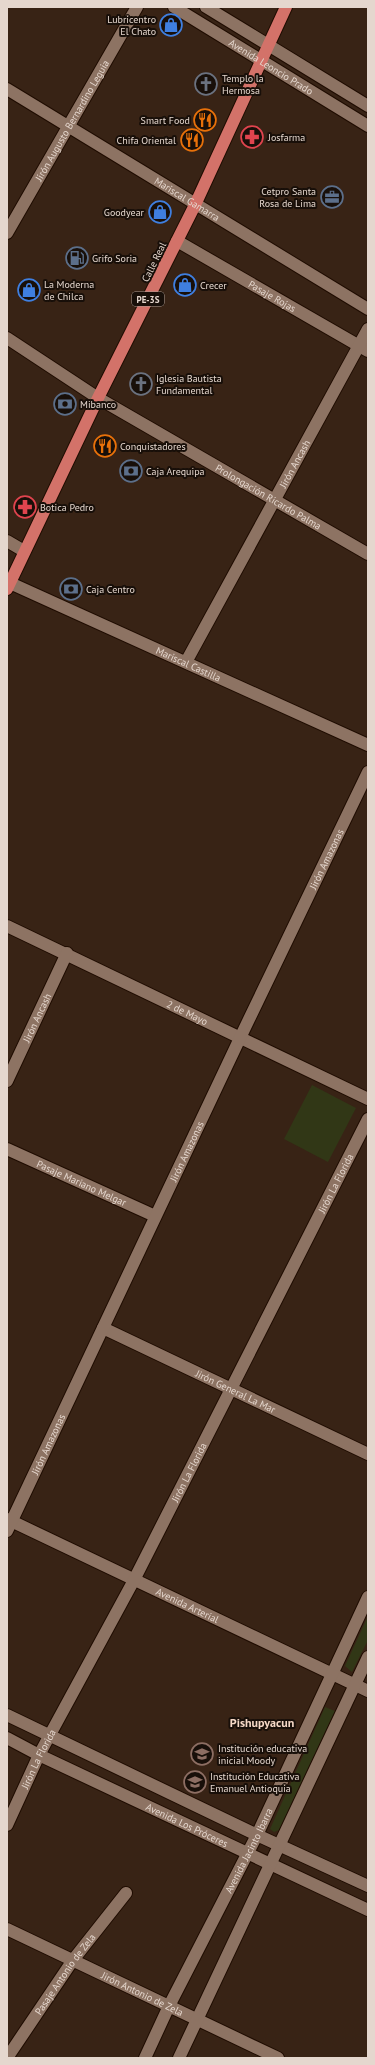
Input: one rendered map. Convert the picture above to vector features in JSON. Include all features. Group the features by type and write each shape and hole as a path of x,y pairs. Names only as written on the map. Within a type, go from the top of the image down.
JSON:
{"highway":[{"name":"Calle Real","path":"8,586 98,398 195,204 286,7"}],"street":[{"name":"Jirón Augusto Bernardino Leguia","path":"7,233 69,128 137,7"},
{"name":"Avenida Leoncio Prado","path":"174,7 368,126"},
{"name":"Avenida Leoncio Prado","path":"206,7 368,106"},
{"name":"Mariscal Gamarra","path":"7,89 368,309"},
{"name":"Pasaje Rojas","path":"177,241 363,348"},
{"name":"Jirón Ancash","path":"186,662 274,500 363,348 368,329"},
{"name":"Prolongación Ricardo Palma","path":"7,338 98,398 368,554"},
{"path":"7,541 24,551"},
{"name":"Mariscal Castilla","path":"8,586 186,662 368,745"},
{"name":"Jirón Amazonas","path":"8,1524 368,772"},
{"name":"2 de Mayo","path":"7,926 67,953 368,1099"},
{"name":"Jirón Ancash","path":"7,1081 67,953"},
{"name":"Jirón La Florida","path":"7,1825 39,1755 134,1580 368,1119"},
{"name":"Pasaje Mariano Melgar","path":"7,1150 155,1216"},
{"name":"Jirón General La Mar","path":"103,1328 368,1454"},
{"name":"Avenida Arterial","path":"8,1524 134,1580 368,1691"},
{"name":"Avenida Jacinto Ibarra","path":"145,2058 169,2006 257,1835 368,1597"},
{"path":"179,2058 281,1845 368,1657"},
{"name":"Avenida Los Próceres","path":"7,1715 257,1835 368,1886"},
{"name":"Avenida Los Próceres","path":"7,1738 39,1755 368,1910"},
{"name":"Pasaje Antonio de Zela","path":"7,2058 73,1960 126,1893"},
{"name":"Jirón Antonio de Zela","path":"7,1929 278,2058"}],"green space":[{"path":"312,1085 356,1108 328,1162 284,1139"},
{"path":"368,1616 368,1640 352,1672 345,1666"},
{"path":"325,1707 335,1711 279,1830 274,1832 270,1829"}],"place":[{"name":"Lubricentro El Chato","path":"171,25"},
{"name":"Templo la Hermosa","path":"206,84"},
{"name":"Smart Food","path":"205,120"},
{"name":"Josfarma","path":"252,137"},
{"name":"Chifa Oriental","path":"192,140"},
{"name":"Cetpro Santa Rosa de Lima","path":"332,197"},
{"name":"Goodyear","path":"160,212"},
{"name":"Grifo Soria","path":"77,258"},
{"name":"Crecer","path":"185,285"},
{"name":"La Moderna de Chilca","path":"29,290"},
{"name":"Iglesia Bautista Fundamental","path":"141,384"},
{"name":"Mibanco","path":"65,404"},
{"name":"Conquistadores","path":"105,446"},
{"name":"Caja Arequipa","path":"131,471"},
{"name":"Botica Pedro","path":"25,507"},
{"name":"Caja Centro","path":"71,589"},
{"name":"Institución educativa inicial Moody","path":"202,1754"},
{"name":"Institución Educativa Emanuel Antioquia","path":"195,1782"}],"district":[{"name":"Pishupyacun","path":"262,1722"}]}
